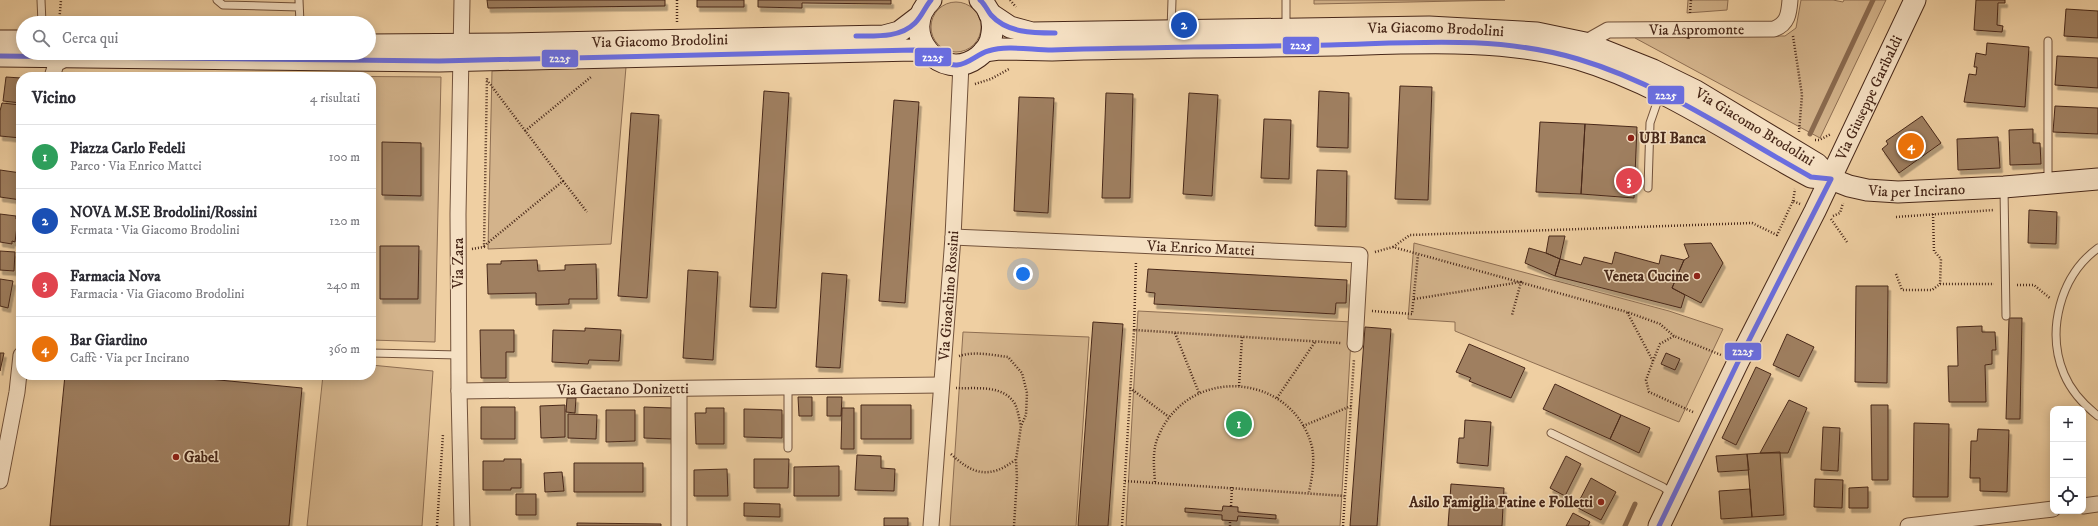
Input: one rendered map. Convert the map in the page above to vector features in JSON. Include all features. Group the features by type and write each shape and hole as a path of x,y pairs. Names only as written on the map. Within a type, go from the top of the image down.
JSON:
{"main road":[{"name":"Via Giuseppe Garibaldi","path":"1659,526 1738,362 1823,214 1831,179 1915,0"},
{"name":"Via Giacomo Brodolini","path":"985,6 1005,25 1028,32 1165,35 1286,29 1429,27 1490,29 1537,33 1585,43 1632,61 1696,91 1817,164 1831,179"},
{"path":"961,64 975,59 984,51 990,41 992,32 985,6"},
{"name":"Via Giacomo Brodolini","path":"376,45 461,52 884,36 899,32 926,8"},
{"path":"926,8 919,36 923,45 931,56"},
{"name":"Via Giacomo Brodolini","path":"1476,45 1503,39 1551,44 1585,43"},
{"path":"0,41 16,41"},
{"name":"Via Giacomo Brodolini","path":"984,51 999,49 1100,45 1324,41 1419,43 1526,48 1560,54 1607,69 1661,92 1811,178 1831,179"},
{"name":"Via Giacomo Brodolini","path":"376,53 914,50 931,56 944,63 961,64"},
{"name":"Via Giacomo Brodolini","path":"0,56 16,56"},
{"name":"Via per Incirano","path":"1831,179 1849,186 1867,190 1898,192 2004,187 2098,179"}],"street":[{"name":"Via Zara","path":"462,0 458,214 459,392 462,526"},
{"name":"Via Aspromonte","path":"1585,43 1608,30 1774,29 1784,24 1790,6"},
{"path":"54,72 56,64 63,60"},
{"name":"Via Gioachino Rossini","path":"931,526 953,237 961,64"},
{"name":"Via Enrico Mattei","path":"953,237 1360,255"},
{"path":"1355,344 1360,255"},
{"path":"0,481 5,431 16,379"},
{"name":"Via Gaetano Donizetti","path":"459,392 941,385"},
{"path":"679,388 679,526"},
{"path":"2086,506 2098,504"},
{"path":"1908,526 1964,523 2050,509"}],"lane":[{"path":"41,0 42,16"},
{"path":"217,0 223,5 299,4 300,16"},
{"path":"1165,35 1172,0"},
{"path":"1286,0 1286,29 1292,37 1305,37"},
{"path":"2048,41 2048,183"},
{"path":"1648,188 1650,124 1661,92"},
{"path":"2004,187 2006,316"},
{"path":"2098,248 2073,274 2059,306 2056,340 2064,374 2083,403 2098,416"},
{"path":"376,353 459,355"},
{"path":"788,387 788,448"},
{"path":"1551,433 1663,487 1674,496"}],"path":[{"path":"60,16 61,0"},
{"path":"677,0 677,23"},
{"path":"1790,6 1802,95 1799,133 1797,136"},
{"path":"959,85 976,84 991,79 1010,67"},
{"path":"525,131 596,72"},
{"path":"487,79 587,212"},
{"path":"484,247 563,181"},
{"path":"1360,255 1393,247 1410,235 1752,223 1777,235 1794,201 1823,214 1847,242"},
{"path":"1896,217 2004,209"},
{"path":"1933,214 1934,251 1940,259 1940,284"},
{"path":"1122,526 1134,330 1137,245"},
{"path":"1393,247 1627,312 1660,324 1674,336 1738,362"},
{"path":"1358,310 1412,314 1418,254"},
{"path":"1896,274 1902,290 1932,290 1940,284 2034,285 2059,306"},
{"path":"1414,299 1521,282"},
{"path":"1512,315 1521,282"},
{"path":"1627,312 1653,361"},
{"path":"1134,330 1355,344 1343,526"},
{"path":"1175,333 1199,393"},
{"path":"1674,336 1660,344 1646,380 1650,392 1711,420"},
{"path":"1239,386 1242,337"},
{"path":"1277,398 1315,342"},
{"path":"957,350 956,357 966,354 1008,357 1022,373 1027,393 1026,415 1021,426 1016,460 1017,478 1014,526"},
{"path":"1155,482 1153,459 1158,437 1169,417 1182,403 1199,393 1219,387 1239,386 1259,389 1277,398 1292,410 1304,426 1312,448 1314,470 1309,492"},
{"path":"954,394 954,388 987,388 997,390 1006,395 1015,404 1021,426"},
{"path":"1130,388 1169,417"},
{"path":"1304,426 1351,406"},
{"path":"950,453 963,466 982,472 995,471 1005,468 1016,460"},
{"path":"1125,481 1309,492 1345,496"},
{"path":"1231,506 1232,488"},
{"path":"1230,521 1230,526"}],"shaded area":[{"path":"1314,0 1505,0 1314,4"},
{"path":"1688,0 1728,0 1727,10 1687,13"},
{"path":"1801,0 1833,0 1843,2 1844,0 1886,0 1820,138 1635,38 1637,35 1785,36 1796,28"},
{"path":"951,2 961,2 974,9 981,22 981,32 974,45 961,52 951,52 942,48 935,41 931,32 931,22 935,13 942,6"},
{"path":"626,67 611,244 488,249 492,71"},
{"path":"376,77 441,77 435,342 376,340"},
{"path":"1414,243 1669,311 1723,329 1679,422 1455,331 1455,322 1408,319"},
{"path":"1138,311 1352,322 1340,526 1126,526"},
{"path":"963,332 1089,337 1076,526 950,526"},
{"path":"376,365 433,371 422,526 307,526 322,380 376,380"}],"building":[{"path":"487,0 665,0 665,6 488,8"},
{"path":"697,0 744,0 744,7 697,7"},
{"path":"758,0 891,0 891,4 802,3 802,8 758,7"},
{"path":"1976,0 2005,0 2005,3 1998,3 1997,25 2003,26 2002,32 1974,30"},
{"path":"2066,9 2098,11 2098,38 2064,36"},
{"path":"1987,43 2029,47 2025,107 1964,102 1969,74 1976,75 1977,67 1974,67 1976,53 1986,55"},
{"path":"2057,56 2098,58 2098,88 2055,85"},
{"path":"6,77 16,78 16,102 3,101"},
{"path":"1400,86 1432,87 1428,200 1395,199"},
{"path":"764,91 789,93 776,308 750,307"},
{"path":"1319,91 1349,93 1348,148 1317,147"},
{"path":"1106,93 1133,94 1130,198 1102,198"},
{"path":"1189,93 1218,95 1212,196 1183,194"},
{"path":"1019,97 1054,98 1048,213 1014,211"},
{"path":"894,100 919,102 905,303 879,301"},
{"path":"2,103 16,104 16,138 0,136 0,111"},
{"path":"2055,106 2098,108 2098,134 2053,132"},
{"path":"631,113 659,115 647,298 618,296"},
{"path":"1922,116 1941,143 1899,173 1882,149 1888,144 1886,141"},
{"path":"1264,119 1291,120 1289,179 1261,178"},
{"path":"1540,122 1585,124 1581,194 1536,192"},
{"path":"1585,124 1637,127 1634,198 1581,194"},
{"path":"2033,129 2033,143 2040,143 2041,164 2010,165 2009,130"},
{"path":"1998,137 2000,168 1958,170 1957,139"},
{"path":"382,142 421,143 421,196 382,195"},
{"path":"0,170 16,172 16,199 0,197"},
{"path":"1317,170 1347,171 1346,227 1315,226"},
{"path":"2029,210 2057,212 2056,244 2028,243"},
{"path":"0,214 16,216 15,242 12,241 12,244 0,242"},
{"path":"1549,236 1565,236 1560,259 1546,253"},
{"name":"Veneta Cucine","path":"1711,243 1723,263 1701,303 1672,288 1684,260 1689,257 1684,244"},
{"path":"380,246 419,246 418,299 380,299"},
{"path":"1529,248 1560,259 1555,276 1525,263"},
{"path":"0,251 15,252 14,271 0,270"},
{"path":"1615,252 1659,264 1661,255 1684,260 1672,288 1685,295 1681,308 1555,276 1560,259 1581,265 1584,257 1612,264"},
{"path":"537,260 538,271 565,270 565,265 596,264 597,299 569,299 569,304 536,305 536,293 488,294 487,264 501,264 501,261"},
{"path":"1148,269 1347,280 1346,303 1336,303 1335,314 1154,304 1155,293 1146,292"},
{"path":"688,270 718,272 713,360 683,358"},
{"path":"822,273 847,275 840,368 816,367"},
{"path":"0,279 13,281 8,308 0,306"},
{"path":"1856,286 1888,286 1887,383 1855,382"},
{"path":"2009,318 2022,318 2020,419 2006,419"},
{"path":"1093,322 1123,324 1108,526 1078,526"},
{"path":"1982,326 1982,332 1995,332 1996,350 1992,350 1992,364 1985,365 1986,402 1949,402 1948,366 1958,366 1957,327"},
{"path":"1365,327 1391,329 1377,526 1350,526"},
{"path":"585,328 621,330 619,361 589,360 588,364 552,362 553,330 585,331"},
{"path":"480,330 514,330 514,352 506,352 506,378 481,378"},
{"path":"1787,334 1814,347 1799,377 1773,365"},
{"path":"1469,344 1525,368 1511,398 1469,381 1471,378 1456,372"},
{"path":"0,353 4,353 0,371"},
{"path":"1666,353 1680,359 1675,370 1661,364"},
{"path":"1756,367 1771,374 1736,445 1722,438"},
{"name":"Gabel","path":"65,380 219,380 302,388 289,526 50,526"},
{"path":"1555,384 1621,415 1610,439 1543,409"},
{"path":"798,397 812,397 812,416 799,416"},
{"path":"827,397 842,397 841,416 827,416"},
{"path":"567,398 576,398 575,413 566,412"},
{"path":"1789,400 1807,408 1788,453 1760,453"},
{"path":"565,405 565,437 541,438 540,406"},
{"path":"861,405 911,405 911,439 861,439"},
{"path":"1871,405 1888,405 1888,480 1872,480"},
{"path":"481,407 515,407 515,439 481,439"},
{"path":"644,407 672,408 672,439 644,438"},
{"path":"706,408 724,408 724,444 696,444 695,413 706,413"},
{"path":"842,408 854,408 854,449 841,449"},
{"path":"744,409 782,410 782,438 744,437"},
{"path":"606,410 635,410 635,441 606,442"},
{"path":"568,414 597,415 596,439 568,438"},
{"path":"1621,415 1650,428 1639,453 1610,439"},
{"path":"1465,420 1491,422 1488,466 1457,463 1459,438 1464,438"},
{"path":"1914,423 1949,424 1948,497 1913,497"},
{"path":"1823,427 1840,428 1838,471 1821,470"},
{"path":"1978,429 2009,430 2007,492 1980,491 1980,478 1970,478 1971,441 1977,441"},
{"path":"1780,452 1784,515 1752,517 1747,454"},
{"path":"1747,454 1749,470 1718,472 1716,456"},
{"path":"857,455 881,456 881,468 895,469 894,491 855,490"},
{"path":"1566,456 1581,464 1565,496 1550,488"},
{"path":"504,459 521,459 521,488 511,488 511,490 483,490 483,461 504,461"},
{"path":"754,459 789,459 788,488 754,488"},
{"path":"574,463 643,463 643,492 574,492"},
{"path":"839,466 839,496 794,496 794,467"},
{"path":"727,469 728,496 694,496 694,470"},
{"path":"562,472 564,491 545,492 544,473"},
{"path":"1591,478 1616,492 1601,520 1576,507"},
{"path":"1815,479 1843,480 1842,508 1814,507"},
{"path":"1451,484 1504,488 1502,526 1448,526"},
{"path":"1868,487 1868,508 1849,508 1849,488"},
{"path":"1750,489 1752,517 1721,519 1719,491"},
{"path":"516,494 536,494 536,515 516,515"},
{"path":"744,503 780,504 780,517 744,516"},
{"path":"1223,506 1238,507 1238,512 1276,515 1276,519 1238,516 1237,521 1222,520 1222,515 1185,512 1185,508 1222,511"},
{"path":"1573,513 1590,522 1588,526 1566,526"},
{"path":"884,518 908,518 908,526 884,526"},
{"path":"577,523 661,524 661,526 577,526"}],"waterway":[{"path":"1810,134 1873,0"},
{"path":"1625,526 1635,504"}],"transit line":[{"name":"z225","path":"856,36 895,34 909,28 920,17 931,0"},
{"name":"z225","path":"980,0 997,21 1012,29 1038,33 1055,33"},
{"name":"z225","path":"351,60 439,61 914,50 925,53 951,65 957,65 965,63 984,52 1003,48 1052,50 1423,42 1486,43 1548,51 1578,59 1609,70 1669,96 1811,177 1831,179"},
{"name":"z225","path":"0,56 16,56"},
{"name":"z225","path":"1659,526 1738,362 1831,179"}],"place":[{"name":"NOVA M.SE Brodolini/Rossini","path":"1184,25"},
{"name":"UBI Banca","path":"1631,138"},
{"name":"Bar Giardino","path":"1911,146"},
{"name":"Farmacia Nova","path":"1629,181"},
{"name":"Veneta Cucine","path":"1697,276"},
{"name":"Piazza Carlo Fedeli","path":"1239,424"},
{"name":"Gabel","path":"176,457"},
{"name":"Asilo Famiglia Fatine e Folletti","path":"1601,502"}]}
